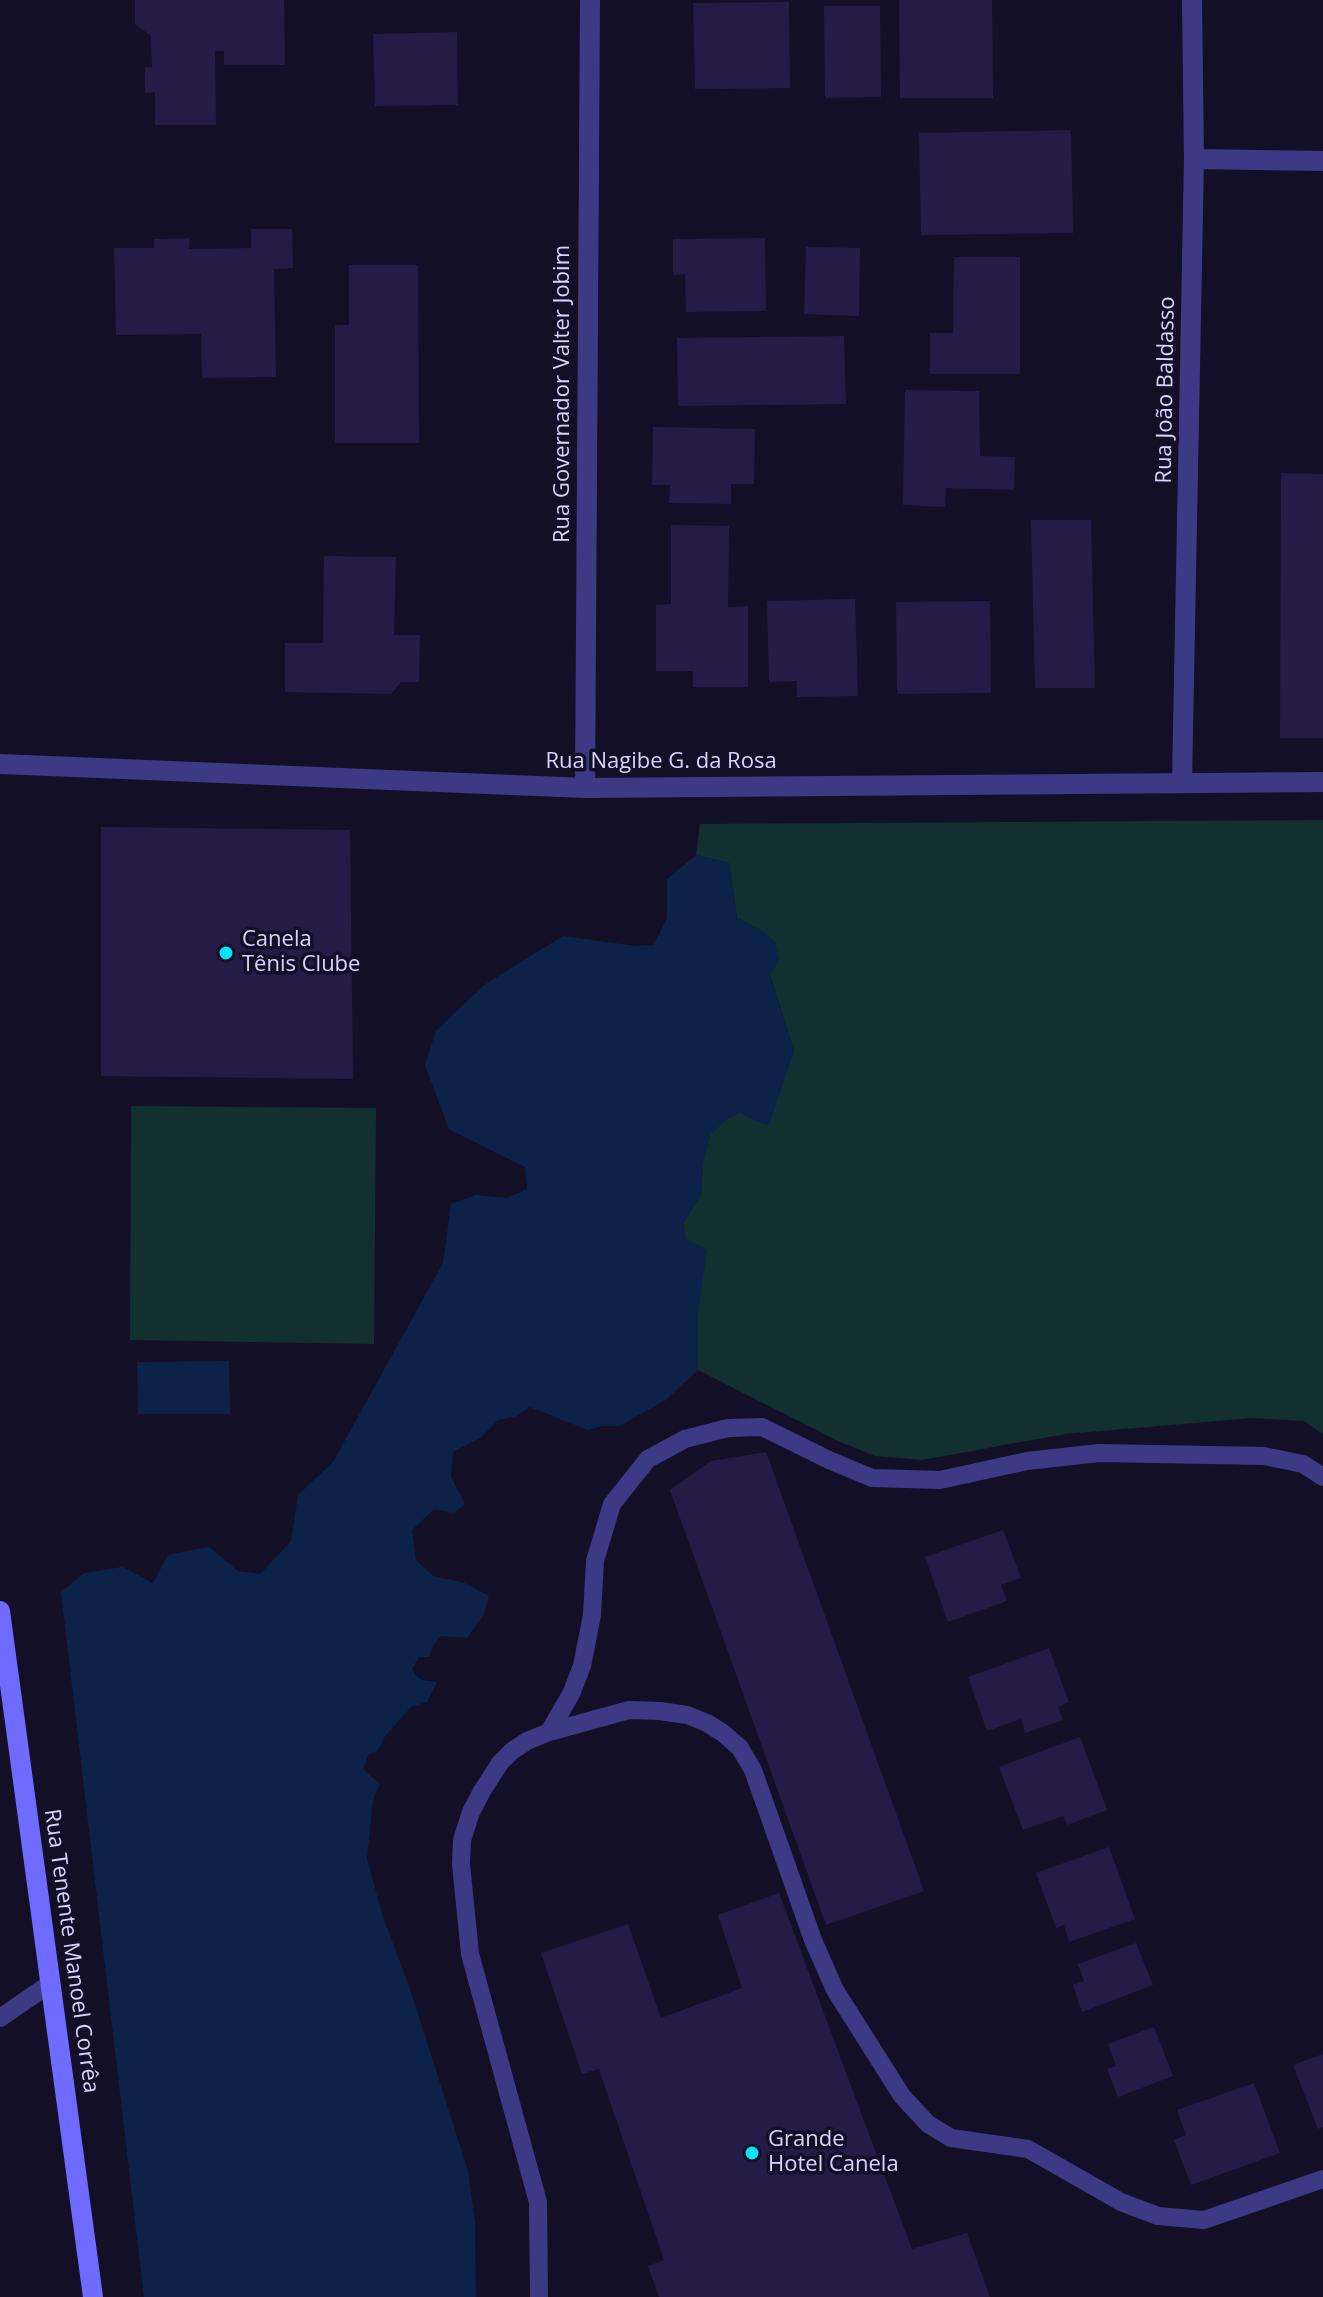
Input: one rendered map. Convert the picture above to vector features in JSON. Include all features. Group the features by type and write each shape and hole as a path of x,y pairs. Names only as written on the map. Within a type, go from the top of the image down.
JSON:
{"street":[{"name":"Rua Governador Valter Jobim","path":"585,788 590,0"},
{"name":"Rua João Baldasso","path":"1182,782 1194,159 1192,0"},
{"path":"1194,159 1323,161"},
{"name":"Rua Nagibe G. da Rosa","path":"0,764 585,788 1323,782"},
{"name":"Rua Tenente Manoel Corrêa","path":"0,1611 93,2297"}],"lane":[{"path":"549,1732 571,1694 582,1666 592,1615 595,1561 612,1504 648,1459 685,1439 728,1428 762,1427 872,1478 940,1480 1027,1461 1099,1453 1264,1456 1303,1464 1323,1477"},
{"path":"539,2297 538,2202 470,1954 462,1840 471,1812 500,1763 512,1751 549,1732 629,1710 687,1715 707,1723 740,1748 753,1770 813,1940 835,1990 902,2096 928,2124 951,2138 1028,2149 1121,2202 1158,2216 1204,2220 1323,2179"},
{"path":"0,2018 51,1983"}],"green space":[{"path":"1323,820 1323,1434 1304,1421 1253,1418 1065,1434 922,1460 875,1456 838,1441 698,1370 698,1313 683,1223 701,1195 703,1163 710,1134 740,1112 756,1121 784,1077 794,1051 760,930 737,918 729,863 696,855 700,824"},
{"path":"131,1106 376,1108 374,1344 130,1340"}],"water":[{"path":"696,855 729,863 737,918 775,941 779,961 770,975 794,1051 769,1125 740,1112 728,1118 710,1135 703,1163 701,1195 683,1223 685,1238 707,1250 698,1313 698,1370 666,1400 619,1426 588,1430 530,1407 517,1416 498,1420 480,1438 453,1452 451,1477 465,1504 454,1513 434,1509 412,1530 416,1560 433,1576 465,1583 489,1596 484,1614 467,1638 441,1636 429,1657 419,1657 412,1669 416,1676 437,1682 427,1702 411,1707 385,1736 378,1751 369,1754 363,1769 380,1784 373,1799 367,1859 383,1917 409,1986 468,2171 475,2222 476,2297 144,2297 61,1592 84,1573 122,1567 153,1583 168,1555 209,1547 238,1571 260,1574 291,1541 298,1495 333,1462 443,1263 451,1204 476,1195 507,1198 527,1189 525,1167 449,1129 425,1065 436,1031 484,985 563,936 636,946 654,945 667,918 667,879"},
{"path":"229,1361 230,1414 138,1414 137,1362"}],"building":[{"path":"135,0 284,0 285,65 224,65 224,51 215,51 216,125 155,125 155,92 145,93 145,67 152,67 151,36 135,24"},
{"path":"899,0 992,0 993,98 900,98"},
{"path":"789,2 790,88 695,89 693,3"},
{"path":"824,6 880,6 881,97 825,98"},
{"path":"457,32 458,105 375,106 373,34"},
{"path":"1071,130 1073,233 921,235 919,133"},
{"path":"251,229 292,229 293,268 274,269 276,377 202,378 201,334 116,335 114,248 154,248 154,239 190,238 189,249 251,248"},
{"path":"765,238 766,311 686,312 685,274 673,275 673,239"},
{"path":"806,247 860,248 859,316 804,314"},
{"path":"954,257 1020,257 1020,374 930,374 930,333 953,333"},
{"path":"349,265 418,265 419,443 335,443 335,325 349,325"},
{"path":"844,336 846,404 678,406 677,338"},
{"path":"905,390 979,391 980,456 1015,457 1014,490 946,488 945,507 903,505"},
{"path":"653,427 755,429 754,484 731,484 731,504 669,503 670,485 652,485"},
{"path":"1281,473 1323,474 1323,738 1280,738"},
{"path":"1031,520 1091,520 1095,688 1035,688"},
{"path":"671,525 729,526 728,607 748,606 748,687 693,687 693,671 656,671 656,605 671,604"},
{"path":"324,556 396,557 394,635 420,635 419,682 401,682 391,694 285,692 285,643 323,643"},
{"path":"855,599 858,696 797,697 797,681 769,682 767,601"},
{"path":"990,601 991,693 897,694 896,602"},
{"name":"Canela Tênis Clube","path":"101,827 350,830 353,1079 101,1076"},
{"path":"766,1452 924,1891 826,1925 670,1490 711,1461"},
{"path":"1003,1530 1021,1578 1001,1585 1007,1601 948,1622 925,1557"},
{"path":"1049,1648 1069,1702 1058,1707 1063,1720 1025,1733 1021,1719 987,1731 968,1677"},
{"path":"1080,1737 1107,1810 1067,1825 1063,1816 1023,1830 999,1767"},
{"path":"1109,1847 1135,1919 1069,1942 1064,1925 1056,1928 1036,1873"},
{"name":"Grande Hotel Canela","path":"779,1893 912,2249 967,2233 990,2297 659,2297 648,2266 664,2260 599,2069 582,2074 541,1953 628,1924 661,2018 742,1988 718,1915"},
{"path":"1136,1943 1153,1985 1082,2012 1073,1985 1084,1981 1078,1964"},
{"path":"1154,2027 1173,2076 1118,2097 1107,2069 1116,2066 1108,2044"},
{"path":"1323,2054 1323,2127 1318,2129 1293,2065"},
{"path":"1254,2083 1280,2153 1191,2185 1174,2140 1186,2135 1177,2110"}],"place":[{"name":"Canela Tênis Clube","path":"226,953"},
{"name":"Grande Hotel Canela","path":"752,2153"}]}
